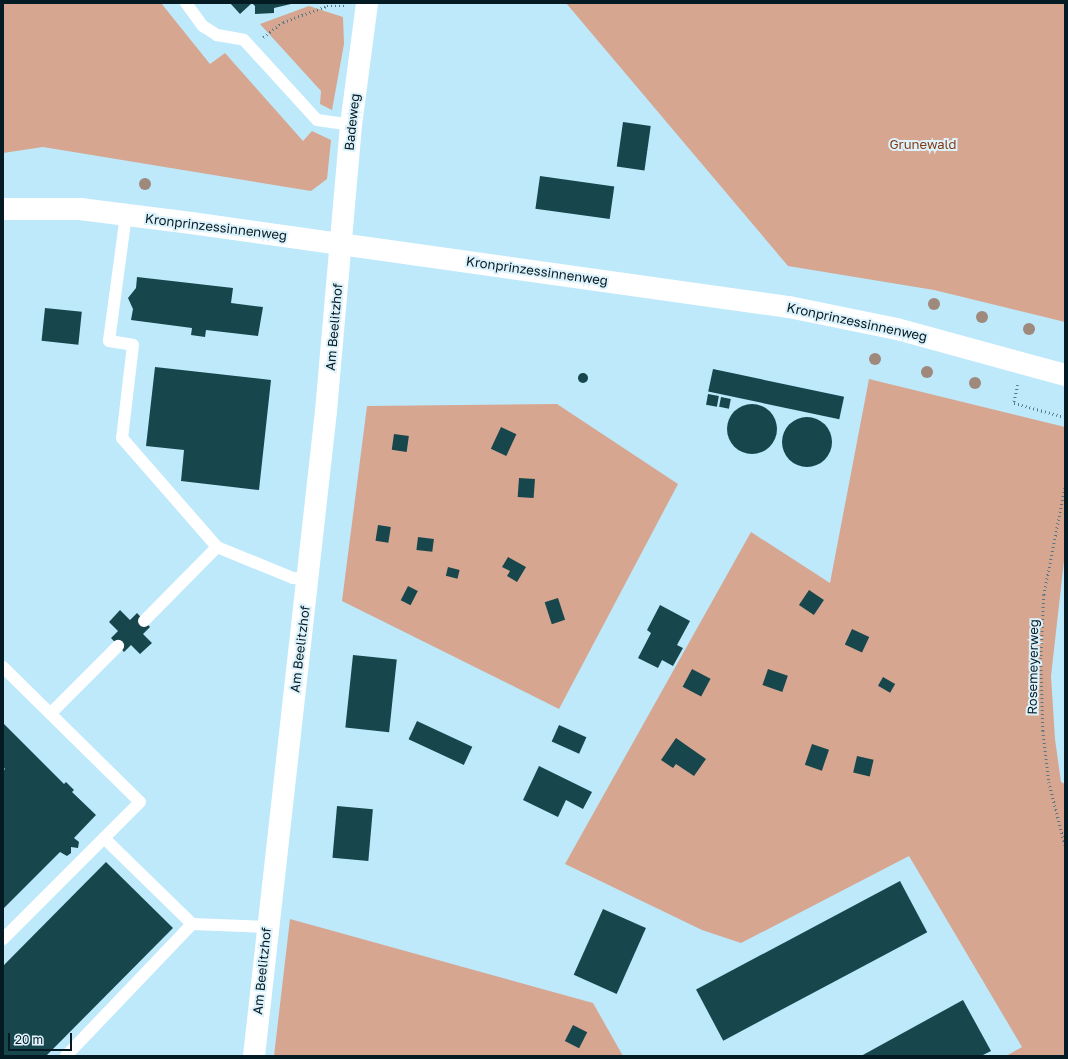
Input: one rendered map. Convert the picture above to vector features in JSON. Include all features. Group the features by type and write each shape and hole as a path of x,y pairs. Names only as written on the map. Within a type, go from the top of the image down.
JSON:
{"main road":[{"name":"Badeweg","path":"340,242 351,125 366,6"},
{"name":"Kronprinzessinnenweg","path":"3,209 80,209 340,242 789,307 898,329 1065,375"},
{"name":"Am Beelitzhof","path":"254,1056 266,927 308,578 326,411 340,242"}],"lane":[{"path":"186,3 203,26 218,35 244,40 317,120 351,125"},
{"path":"126,216 109,341 133,345 122,438 217,547 294,578 308,578"},
{"path":"144,620 217,547"},
{"path":"51,713 118,646"},
{"path":"3,667 140,802 3,939"},
{"path":"104,838 192,924 266,927"},
{"path":"66,1056 192,924"}],"path":[{"path":"251,49 283,22 327,6 366,6"},
{"path":"1018,385 1014,403 1065,417"},
{"name":"Rosemeyerweg","path":"1065,488 1044,595 1041,658 1043,730 1049,782 1065,845"}],"green space":[{"path":"3,3 161,3 210,64 225,53 303,141 312,131 331,140 327,179 311,191 43,147 3,153"},
{"name":"Grunewald","path":"566,3 1065,3 1065,322 934,290 788,266"},
{"path":"309,6 343,17 344,44 332,110 320,104 321,91 260,24"},
{"path":"869,379 1065,427 1065,552 1051,676 1055,739 1061,782 1065,784 1065,1056 1006,1056 1022,1047 909,856 741,943 702,930 565,864 751,532 830,583"},
{"path":"557,404 678,484 559,709 342,601 367,406"},
{"path":"290,919 593,1003 623,1056 274,1056"}],"building":[{"path":"230,3 252,3 240,14"},
{"path":"252,3 291,4 274,8 274,13 255,14 255,6"},
{"path":"623,122 651,126 644,170 617,167"},
{"path":"540,176 614,186 610,219 535,209"},
{"path":"137,277 233,288 231,303 263,307 258,336 206,330 205,337 191,335 192,328 131,320 133,309 128,298 136,288"},
{"path":"45,308 82,312 78,345 42,341"},
{"path":"155,367 271,380 259,490 181,481 184,450 146,446"},
{"path":"713,369 844,397 839,419 708,391"},
{"path":"581,373 585,373 587,374 587,382 581,383 578,380 578,376"},
{"path":"708,394 719,396 717,407 706,405"},
{"path":"721,397 731,399 729,409 719,407"},
{"path":"747,404 757,404 770,411 777,424 777,434 770,447 757,454 747,454 738,450 731,443 727,434 727,424 731,415 738,408"},
{"path":"802,417 812,417 825,424 832,437 832,447 825,460 812,467 802,467 793,463 786,456 782,447 782,437 786,428 793,421"},
{"path":"501,427 516,434 506,456 491,449"},
{"path":"394,434 409,436 407,452 392,450"},
{"path":"519,478 535,479 534,498 518,497"},
{"path":"378,525 391,527 388,543 375,541"},
{"path":"418,537 434,539 432,552 416,550"},
{"path":"508,557 526,567 517,582 507,576 510,571 502,567"},
{"path":"448,567 460,570 457,579 446,576"},
{"path":"408,586 418,591 411,605 401,600"},
{"path":"809,590 824,600 814,615 799,605"},
{"path":"558,598 565,620 552,624 545,602"},
{"path":"660,605 690,621 677,645 683,648 673,666 662,660 658,668 638,658 651,633 647,630"},
{"path":"120,610 130,620 137,613 150,627 143,634 152,643 140,654 131,645 124,652 111,638 118,631 109,622"},
{"path":"852,629 869,637 862,652 845,644"},
{"path":"353,655 397,660 389,732 345,728"},
{"path":"692,669 711,679 701,697 683,687"},
{"path":"768,669 788,676 782,692 762,685"},
{"path":"883,677 895,684 890,693 878,686"},
{"path":"417,721 472,747 464,765 409,739"},
{"path":"3,723 64,784 66,782 74,790 72,792 96,815 74,838 79,842 78,848 71,847 71,853 67,856 60,852 3,909 3,771 5,769 3,767"},
{"path":"559,725 586,737 579,754 552,741"},
{"path":"676,738 706,759 694,776 676,764 673,768 661,760"},
{"path":"812,744 829,750 822,771 805,765"},
{"path":"857,756 874,760 870,776 853,773"},
{"path":"539,766 592,792 583,809 566,800 558,817 523,800"},
{"path":"337,806 373,809 368,861 332,858"},
{"path":"106,862 173,928 46,1056 3,1056 3,966"},
{"path":"900,881 927,932 723,1041 696,989"},
{"path":"603,909 646,928 617,994 574,975"},
{"path":"963,1000 991,1051 981,1056 861,1056"},
{"path":"573,1025 587,1032 579,1048 565,1041"}]}
